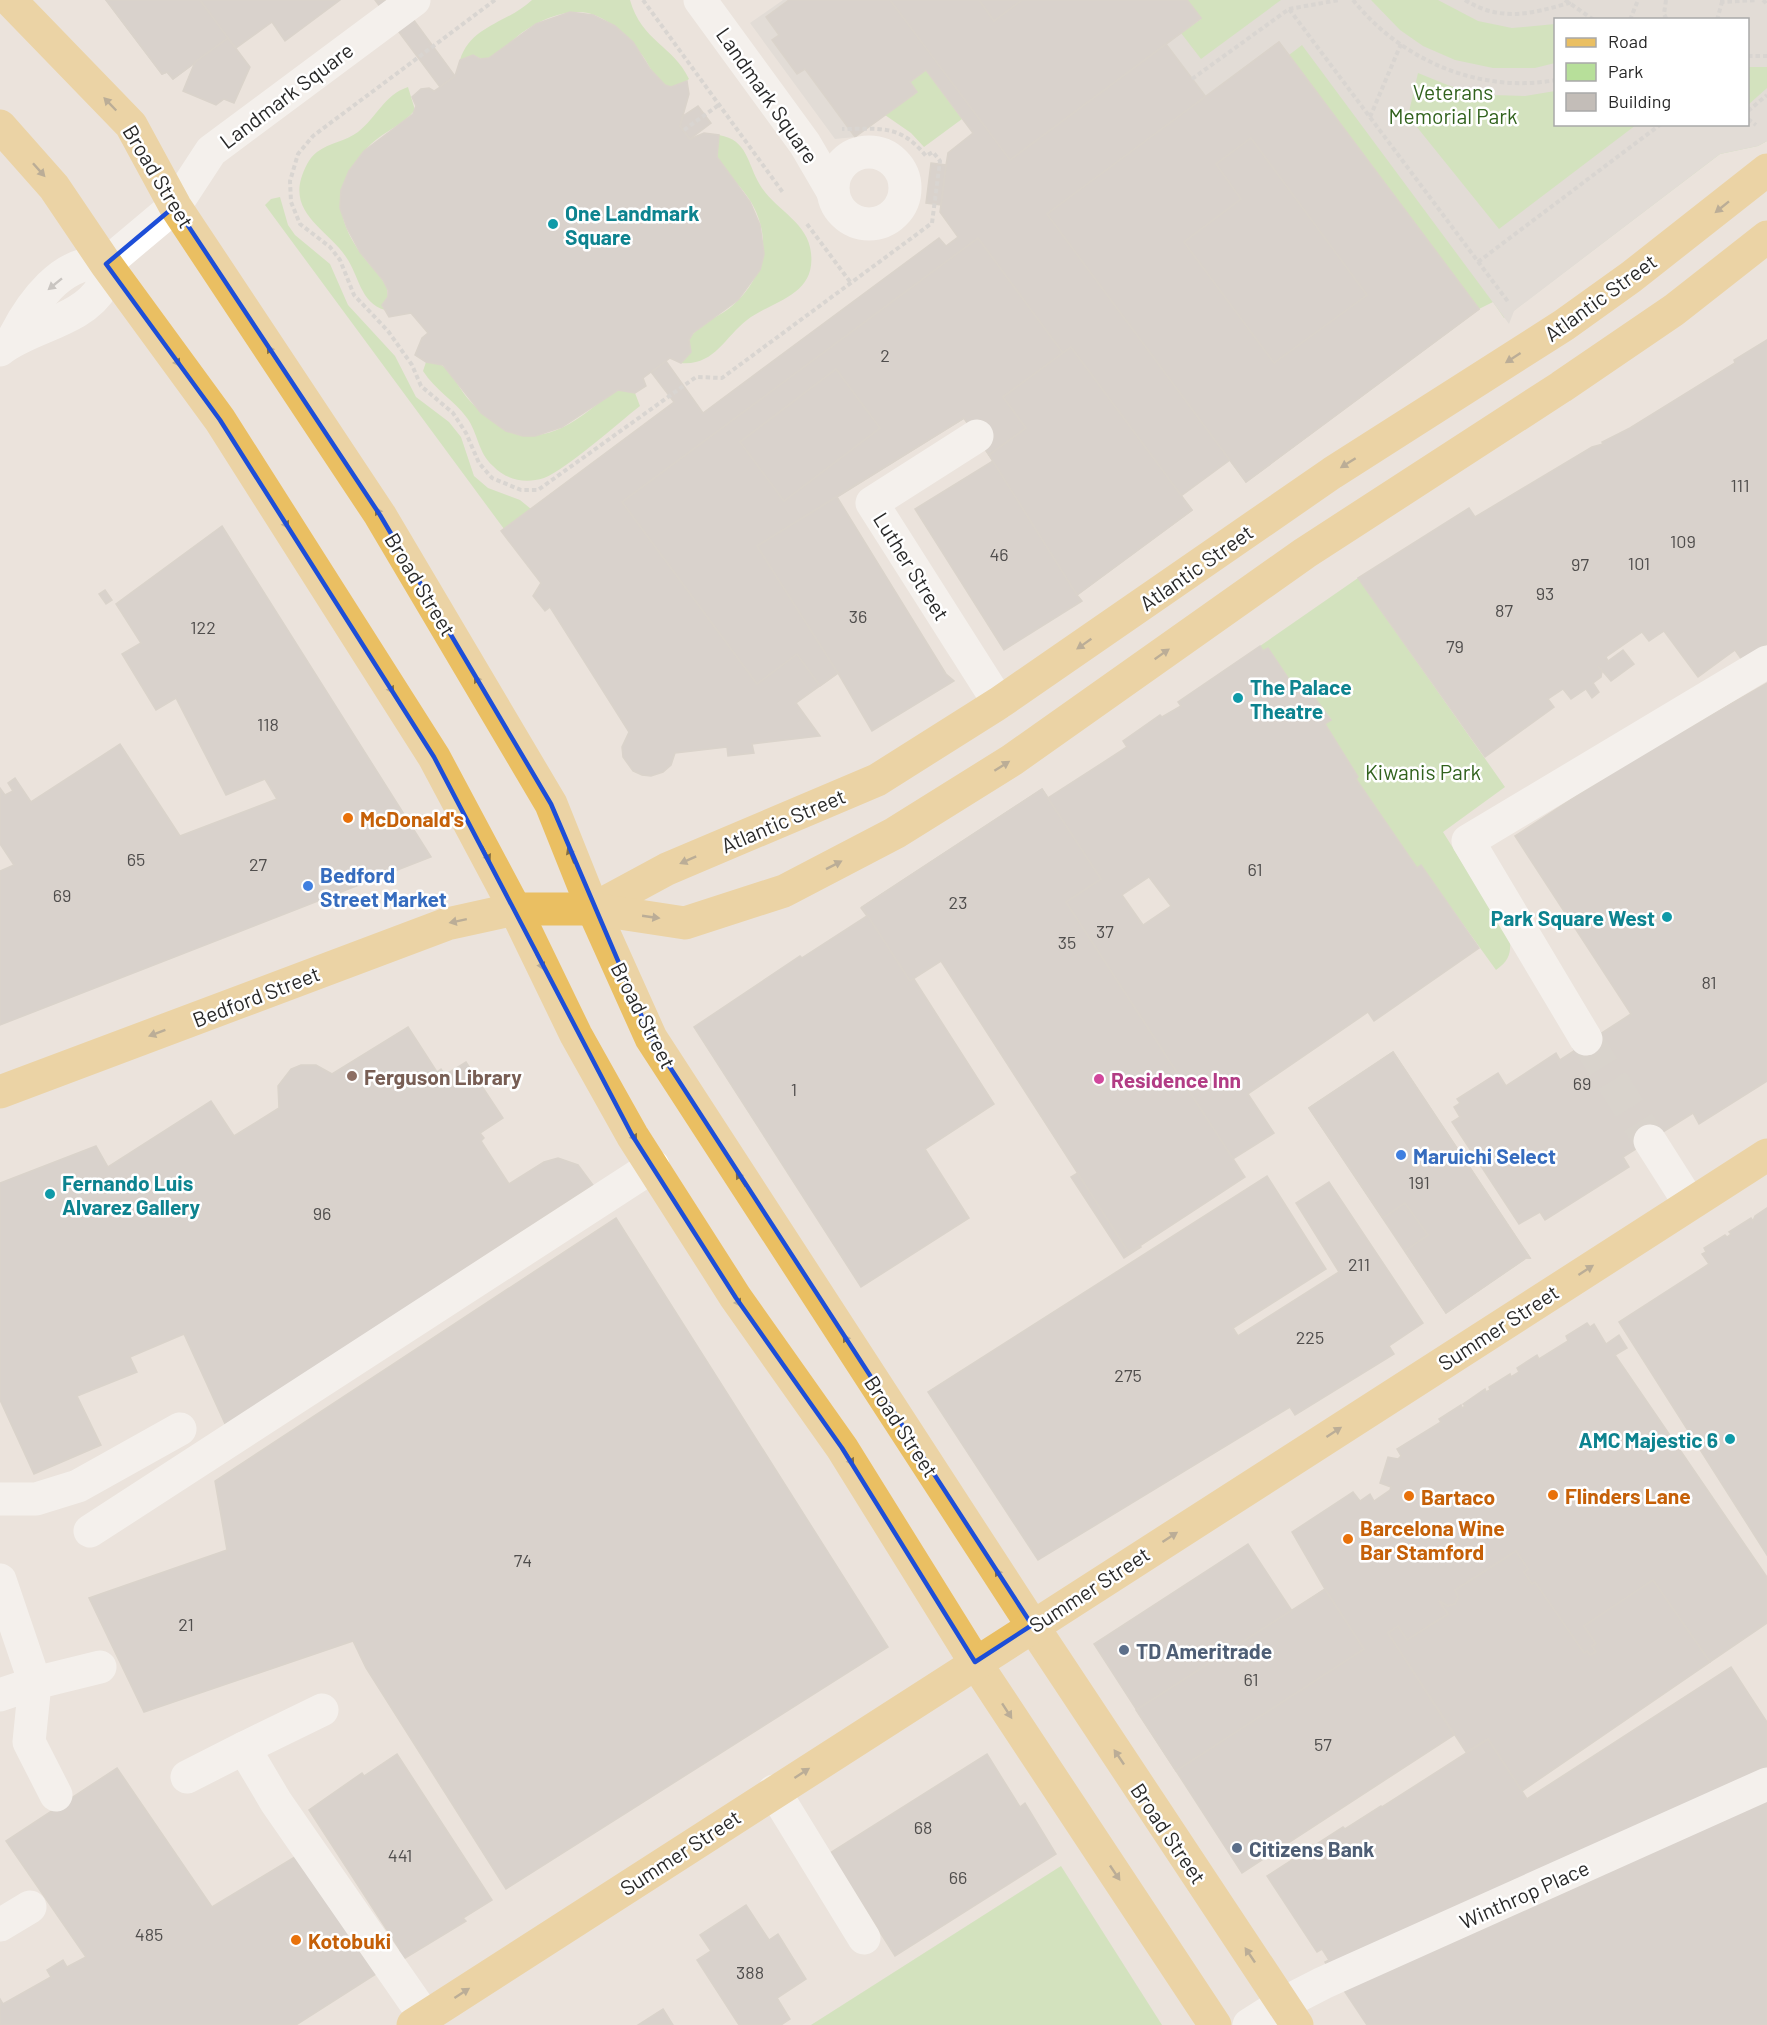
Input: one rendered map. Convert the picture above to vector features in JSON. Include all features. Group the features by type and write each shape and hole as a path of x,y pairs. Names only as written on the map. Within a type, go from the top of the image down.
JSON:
{"main road":[{"name":"Broad Street","path":"10,0 131,125 175,206 392,536 551,804 593,909 651,1038 1032,1626 1289,2014"},
{"path":"0,126 54,187 106,264 220,420 434,757 515,909 576,1035 632,1135 735,1298 842,1448 975,1662 1215,2025"},
{"name":"Atlantic Street","path":"593,909 667,869 877,780 999,703 1332,473 1564,324 1640,270 1767,170"},
{"name":"Atlantic Street","path":"515,909 593,909 685,922 784,891 895,833 1012,760 1305,553 1562,387 1674,310 1767,237"},
{"name":"Bedford Street","path":"0,1092 447,924 515,909"},
{"name":"Summer Street","path":"419,2021 1767,1155"}],"street":[{"name":"Landmark Square","path":"106,264 175,206 211,151 414,0"},
{"name":"Landmark Square","path":"700,0 805,144 833,192"},
{"path":"7,344 47,290 74,268 89,261 106,264"},
{"name":"Luther Street","path":"976,436 872,503 999,703"},
{"path":"1586,1039 1468,841 1767,662"},
{"path":"1650,1141 1690,1204"},
{"path":"90,1531 653,1166"},
{"path":"0,1499 36,1499 78,1486 180,1429"},
{"path":"0,1580 35,1683 29,1742 56,1795"},
{"path":"0,1695 35,1683 100,1667"},
{"path":"187,1777 322,1710"},
{"path":"244,1748 276,1802 419,2021"},
{"name":"Winthrop Place","path":"1250,2025 1289,2014 1767,1784"},
{"path":"774,1791 864,1938"},
{"path":"0,1925 30,1907"}],"path":[{"path":"495,0 314,136 298,154 290,181 291,202 300,224 330,247 340,260 354,295 388,331 412,365 421,386 453,413 466,434 479,463 492,478 521,490 538,490 696,377 722,378 932,223 940,161 933,152 926,156 914,142 900,132 886,129 838,129"},
{"path":"643,0 788,199"},
{"path":"1192,79 1289,9 1339,0"},
{"path":"1353,0 1387,35 1443,68 1476,79 1508,84 1554,80"},
{"path":"1465,0 1480,9 1509,16 1532,14 1568,1 1591,18"},
{"path":"1631,18 1638,0"},
{"path":"1666,0 1664,14 1666,18"},
{"path":"1718,18 1722,1 1756,0"},
{"path":"1763,0 1767,4"},
{"path":"1289,9 1509,303"},
{"path":"1370,117 1401,44"},
{"path":"1749,56 1767,56"},
{"path":"1749,110 1767,95"},
{"path":"684,130 725,101"},
{"path":"1749,121 1756,125"},
{"path":"1478,262 1658,126"},
{"path":"802,218 851,283"}],"highlighted area":[{"path":"175,206 380,515 551,804 651,1038 1032,1625 975,1662 842,1448 736,1298 632,1135 434,757 220,420 106,264"}],"green space":[{"path":"532,0 630,0 642,25 675,58 689,79 673,86 663,84 637,48 618,29 596,16 579,12 561,14 534,25 491,57 482,59 473,55 460,60 465,48 481,32"},
{"name":"Veterans Memorial Park","path":"1187,0 1767,0 1767,141 1758,146 1720,154 1504,318 1493,302 1479,309 1279,42 1206,97 1166,44 1201,19"},
{"path":"926,70 962,119 924,147 911,133 885,115 917,92 910,82"},
{"path":"408,87 415,110 371,144 359,157 344,184 341,197 345,225 352,240 387,288 388,297 382,305 385,310 365,295 346,257 306,213 299,192 304,171 314,154 358,132 393,95"},
{"path":"719,135 729,138 741,147 766,194 798,224 809,242 811,267 807,279 800,288 747,320 710,355 692,363 681,363 691,352 689,340 693,334 727,310 743,295 752,283 762,258 762,230 758,216 747,196 717,157"},
{"path":"280,197 288,225 295,235 330,264 348,305 395,356 416,397 449,422 461,437 474,476 488,488 520,500 531,509 504,529 265,205 271,199"},
{"path":"434,361 450,373 465,396 484,414 510,431 523,435 552,432 567,425 606,397 622,389 635,393 640,406 579,456 554,473 537,480 516,480 498,471 488,461 467,418 423,371 426,362"},
{"name":"Kiwanis Park","path":"1358,578 1505,787 1443,832 1510,939 1508,957 1496,970 1421,866 1417,868 1356,779 1358,777 1325,724 1331,719 1307,687 1303,689 1297,681 1292,684 1268,648 1263,651 1260,646"},
{"path":"1061,1866 1162,2025 811,2025"}],"shaded area":[{"path":"783,0 789,0 779,35 772,40 797,74 805,69 855,137 835,139 750,23"},
{"path":"1281,0 1371,0 1400,30 1423,46 1455,60 1493,68 1535,68 1554,63 1554,91 1525,96 1493,95 1455,88 1418,73 1408,116 1499,229 1635,126 1749,126 1749,104 1767,88 1767,141 1758,146 1720,154 1514,311 1509,324 1302,45 1289,55 1279,42 1206,97 1166,44 1181,33 1201,59"},
{"path":"1438,0 1767,0 1767,67 1749,67 1749,18 1554,18 1554,24 1512,28 1478,21"}],"building":[{"path":"106,0 340,0 285,41 272,22 236,48 228,38 173,79 167,72 162,74"},
{"path":"106,0 200,0 228,38 173,79 167,72 162,74"},
{"path":"375,0 399,0 455,76 440,87"},
{"path":"789,0 1187,0 1201,18 1166,44 1206,97 1279,42 1479,309 1246,482 1230,460 1181,496 1192,510 1077,595 1082,601 1004,650 915,509 993,461 964,418 837,497 946,674 954,681 872,731 838,673 796,703 820,736 752,744 754,753 728,756 727,747 675,753 671,765 663,772 651,776 642,775 633,771 623,757 622,747 629,732 550,607 545,611 533,596 541,583 501,531 674,402 651,372 666,361 703,413 939,238 946,246 958,237 940,212 946,165 948,153 973,133 926,70 910,82 917,92 855,137 805,69 797,74 772,40 779,35 766,17"},
{"path":"890,0 979,0 994,21 1022,0 1187,0 1201,18 1010,160"},
{"name":"One Landmark Square","path":"570,12 593,15 615,26 633,42 650,69 665,85 671,87 687,81 689,94 680,126 690,139 704,133 719,135 717,157 750,202 760,225 764,254 760,270 738,300 693,333 689,340 691,352 681,363 670,358 643,378 646,386 635,393 618,390 562,427 535,436 523,436 506,431 481,413 443,365 426,362 415,355 422,338 428,333 411,313 389,317 382,305 388,297 388,290 383,280 360,252 347,228 340,208 341,190 349,171 364,151 413,114 416,106 412,97 421,89 429,88 434,91 455,76 460,60 473,55 480,59 489,58 536,24"},
{"path":"228,38 250,67 234,103 224,99 216,105 183,91 195,62"},
{"path":"1279,42 1479,309 1246,482 1047,214","holes":["1251,138 1367,295 1274,363 1184,242 1241,199 1216,164"]},
{"path":"698,106 711,123 690,139 680,126 683,116"},
{"path":"931,163 946,165 941,205 926,203"},
{"path":"978,238 1063,353 1003,397 1026,428 989,455 964,418 757,546 838,673 820,686 797,654 757,684 622,502","holes":["836,369 880,428 784,501 740,442"]},
{"path":"1767,340 1767,644 1742,660 1735,650 1698,677 1664,631 1649,641 1642,632 1606,657 1608,661 1623,650 1634,664 1611,681 1598,666 1602,671 1601,677 1593,683 1599,692 1592,698 1586,689 1571,699 1563,689 1548,699 1554,707 1485,757 1358,578 1469,508 1475,517 1592,447 1603,444 1602,442 1630,428 1735,363 1734,360"},
{"path":"1071,347 1192,510 1077,595 989,455 1026,428 1003,397"},
{"path":"222,526 431,857 0,1025 0,871 14,865 0,844 0,788 5,795 13,791 8,783 15,778 31,802 120,744 180,836 277,799 265,779 226,795 176,698 156,710 122,654 141,643 116,604"},
{"path":"105,590 112,600 106,604 99,594"},
{"path":"1260,646 1263,651 1268,648 1292,684 1297,680 1303,689 1307,687 1331,720 1325,724 1358,777 1356,779 1417,868 1421,865 1479,948 1374,1021 1368,1012 1248,1094 1274,1133 1231,1160 1241,1177 1139,1244 1141,1247 1124,1258 1071,1177 1081,1171 943,957 912,976 994,1104 925,1149 969,1218 861,1287 694,1027 800,956 802,958 867,916 861,908 1042,789 1048,798 1127,747 1123,741 1160,715 1162,717 1181,706 1178,702","holes":["1149,877 1171,906 1143,925 1122,895"]},
{"name":"Park Square West","path":"1767,683 1767,1081 1699,1124 1693,1113 1623,1157 1629,1167 1545,1220 1540,1212 1519,1224 1452,1122 1460,1117 1454,1107 1460,1103 1457,1099 1498,1073 1506,1086 1556,1053 1560,1060 1631,1014 1515,836 1624,765"},
{"name":"Residence Inn","path":"1042,789 1101,879 1066,902 1245,1177 1129,1253 941,961 910,981 862,907"},
{"path":"408,1027 437,1072 441,1069 445,1075 466,1062 503,1118 480,1133 484,1138 481,1141 509,1184 544,1162 558,1158 578,1165 593,1185 226,1426 184,1334 130,1357 137,1372 77,1396 101,1445 34,1474 0,1400 0,1183 96,1146 108,1167 211,1101 234,1136 279,1108 278,1086 291,1069 301,1065 316,1065 332,1074"},
{"name":"Maruichi Select","path":"1393,1052 1530,1258 1526,1258 1446,1313 1309,1108"},
{"name":"Maruichi Select","path":"1393,1052 1530,1258 1526,1258 1446,1313 1405,1251 1428,1235 1405,1203 1383,1218 1309,1108"},
{"path":"1267,1176 1326,1269 1233,1328 1238,1336 1339,1272 1296,1203 1329,1182 1423,1323 1389,1346 1394,1354 1295,1415 1290,1407 1038,1560 928,1392"},
{"name":"AMC Majestic 6","path":"1767,1208 1767,1555 1619,1322 1709,1264 1702,1254 1706,1252 1704,1248 1725,1235 1727,1237 1731,1234 1729,1232 1751,1218 1753,1221 1755,1216"},
{"path":"616,1218 888,1647 506,1889 366,1668 353,1641 144,1712 89,1598 227,1550 215,1481"},
{"path":"1587,1323 1590,1327 1594,1324 1606,1344 1619,1335 1627,1348 1615,1355 1767,1577 1767,1623 1710,1662 1653,1580 1584,1626 1596,1644 1592,1646 1596,1652 1590,1655 1587,1651 1584,1653 1535,1582 1532,1584 1524,1572 1528,1569 1516,1551 1455,1590 1458,1597 1455,1604 1448,1606 1439,1601 1448,1614 1407,1640 1398,1626 1388,1633 1454,1735 1242,1873 1094,1644 1248,1544 1292,1611 1325,1589 1292,1532 1353,1492 1360,1501 1370,1494 1374,1501 1390,1490 1391,1487 1380,1483 1388,1457 1398,1459 1401,1456 1397,1449 1441,1422 1439,1419 1461,1405 1462,1408 1465,1406 1463,1404 1485,1389 1486,1392 1490,1390 1489,1387 1510,1374 1511,1377 1519,1372 1517,1368 1537,1355 1539,1359 1568,1341 1566,1336"},
{"path":"1516,1551 1528,1569 1524,1572 1532,1584 1535,1582 1584,1653 1587,1651 1590,1655 1596,1652 1592,1646 1596,1644 1584,1626 1653,1580 1710,1662 1522,1791 1488,1739 1466,1752 1388,1633 1398,1626 1407,1640 1448,1614 1439,1601 1448,1606 1455,1604 1458,1597 1455,1590"},
{"path":"1325,1589 1364,1649 1176,1771 1136,1710"},
{"path":"1731,1667 1767,1722 1767,2025 1367,2025 1325,1962 1329,1960 1322,1949 1317,1952 1267,1876 1343,1827 1345,1829 1382,1807 1488,1739 1527,1799"},
{"path":"397,1754 492,1900 463,1918 466,1921 402,1960 397,1952 400,1950 309,1810 362,1773 364,1776"},
{"path":"987,1754 1020,1807 1025,1803 1056,1854 895,1956 830,1853"},
{"path":"117,1768 212,1907 298,1855 379,1972 296,2025 0,2025 0,1999 3,2004 51,1977 47,1970 63,1960 67,1967 86,1957 6,1841"},
{"path":"746,1905 769,1940 778,1934 806,1979 777,1998 790,2019 781,2025 739,2025 697,1960 711,1951 700,1935"},
{"path":"663,2009 673,2025 638,2025"}],"tunnel":[{"path":"1586,1039 1650,1141"}],"place":[{"name":"One Landmark Square","path":"553,224"},
{"name":"The Palace Theatre","path":"1238,698"},
{"name":"McDonald's","path":"348,818"},
{"name":"Bedford Street Market","path":"308,886"},
{"name":"Park Square West","path":"1667,917"},
{"name":"Ferguson Library","path":"352,1076"},
{"name":"Residence Inn","path":"1099,1079"},
{"name":"Maruichi Select","path":"1401,1155"},
{"name":"Fernando Luis Alvarez Gallery","path":"50,1194"},
{"name":"AMC Majestic 6","path":"1730,1439"},
{"name":"Flinders Lane","path":"1553,1495"},
{"name":"Bartaco","path":"1409,1496"},
{"name":"Barcelona Wine Bar Stamford","path":"1348,1539"},
{"name":"TD Ameritrade","path":"1124,1650"},
{"name":"Citizens Bank","path":"1237,1848"},
{"name":"Kotobuki","path":"296,1940"}]}
